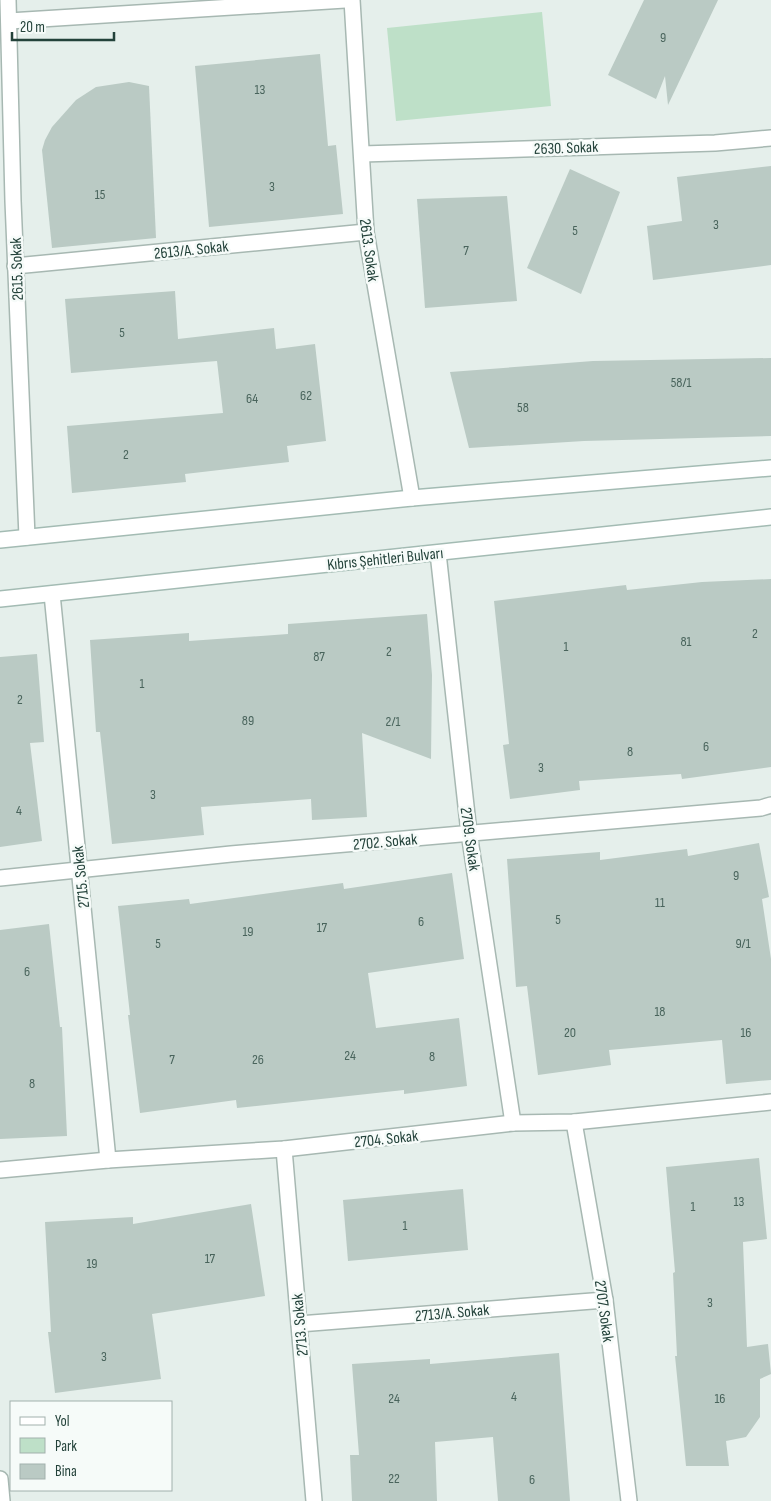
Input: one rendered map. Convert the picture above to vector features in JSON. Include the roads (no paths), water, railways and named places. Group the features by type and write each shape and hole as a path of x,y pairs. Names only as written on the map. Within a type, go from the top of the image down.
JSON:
{"street":[{"name":"2615. Sokak","path":"8,0 6,201 15,266 27,537"},
{"path":"9,20 346,0"},
{"name":"2613. Sokak","path":"352,0 366,232 412,498"},
{"name":"2630. Sokak","path":"362,154 715,143 771,138"},
{"name":"2613/A. Sokak","path":"15,266 366,232"},
{"path":"0,540 412,498 771,468"},
{"name":"Kıbrıs Şehitleri Bulvarı","path":"0,599 771,517"},
{"name":"2709. Sokak","path":"438,553 469,833 513,1124"},
{"name":"2715. Sokak","path":"52,594 108,1160"},
{"name":"2702. Sokak","path":"0,878 230,854 771,806"},
{"name":"2704. Sokak","path":"0,1170 108,1160 284,1149 513,1124 574,1122 771,1102"},
{"name":"2707. Sokak","path":"574,1122 605,1300 629,1501"},
{"name":"2713. Sokak","path":"284,1149 314,1501"},
{"name":"2713/A. Sokak","path":"299,1324 605,1300"},
{"path":"0,1479 2,1501"}]}
